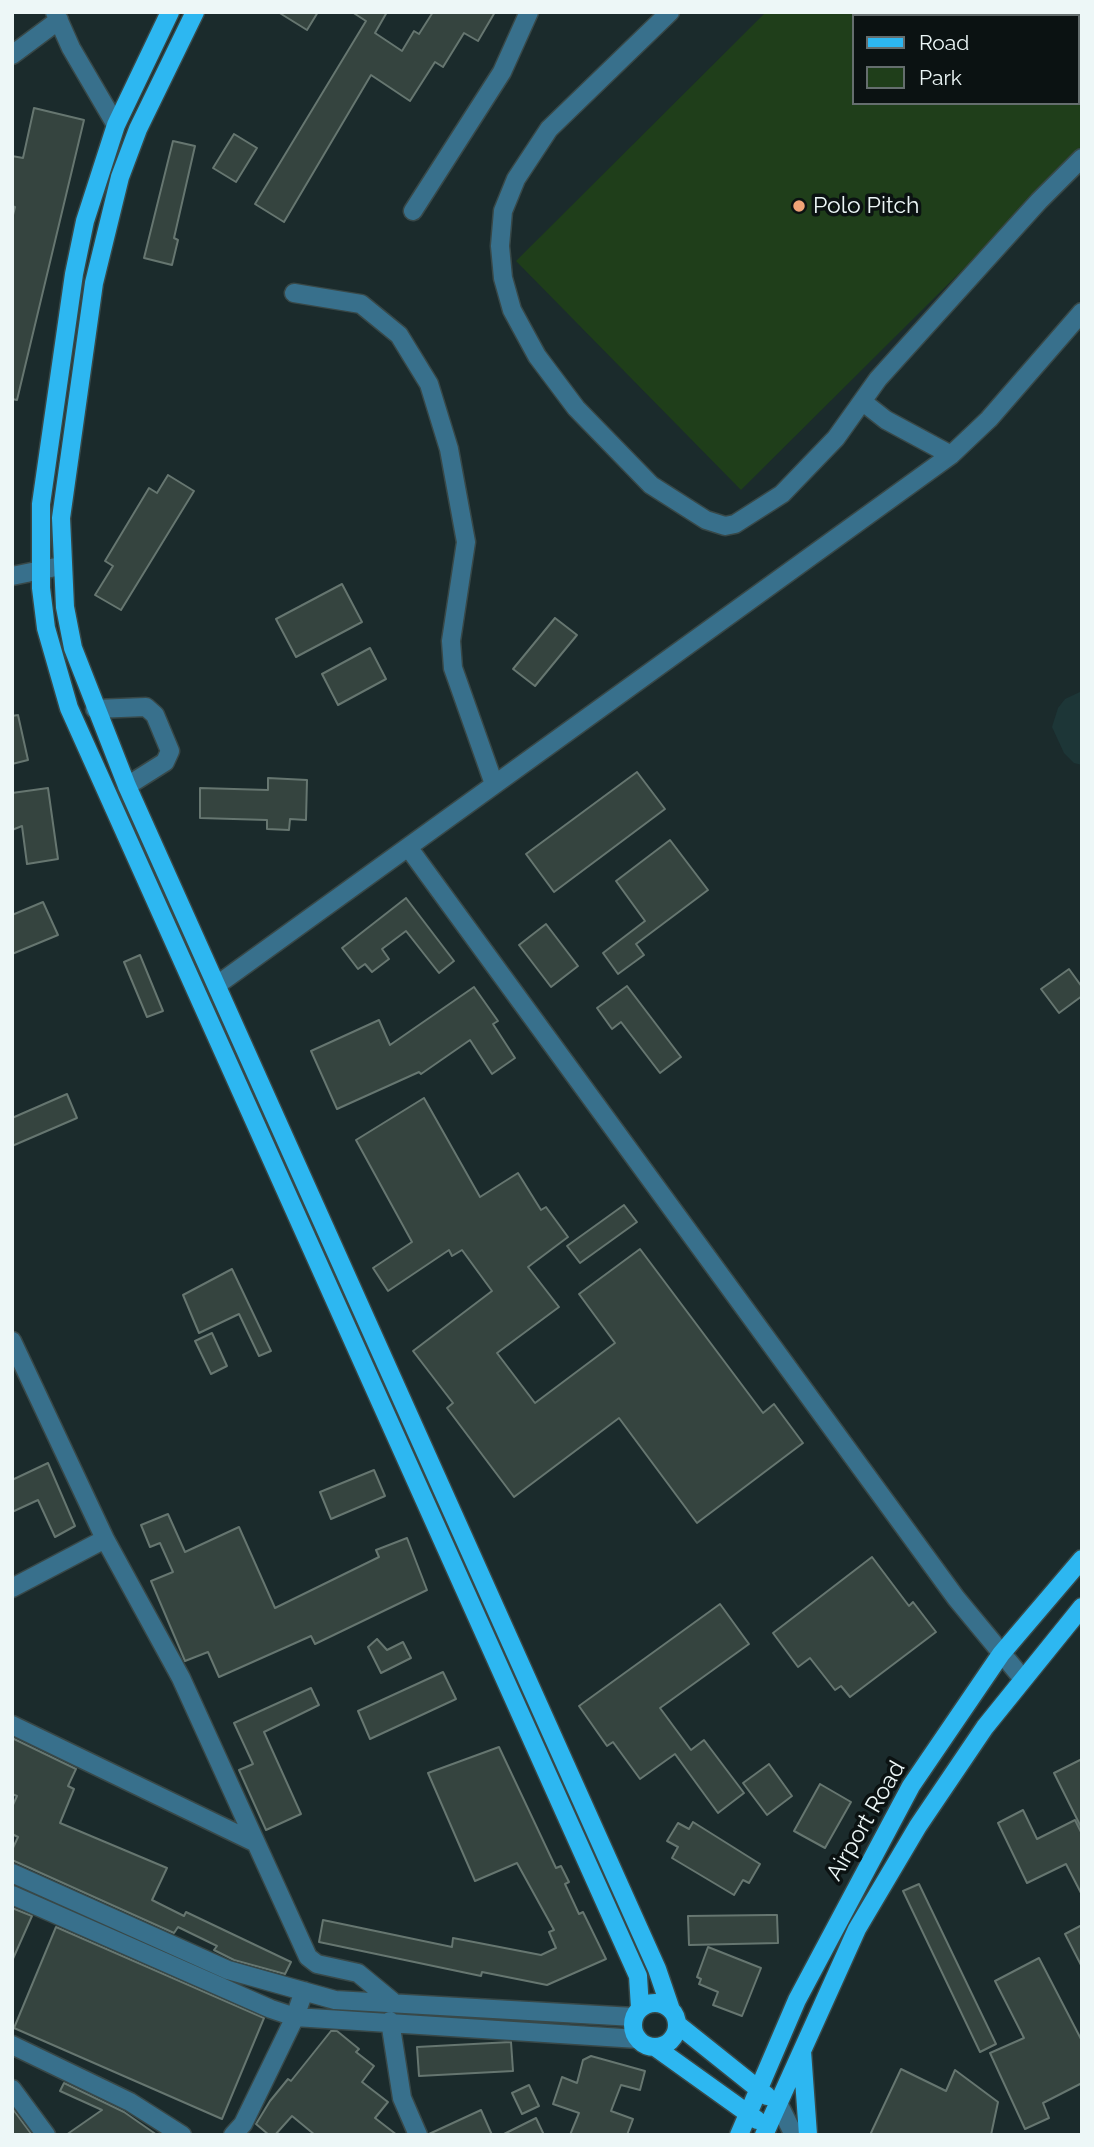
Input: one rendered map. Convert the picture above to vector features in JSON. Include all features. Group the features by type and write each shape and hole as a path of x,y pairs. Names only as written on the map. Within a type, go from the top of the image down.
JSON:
{"main road":[{"path":"170,12 116,125 85,221 74,274 45,465 40,570 46,628 69,708 638,1976 637,2012 632,2024 638,2039 655,2047 748,2114 768,2132"},
{"path":"195,12 138,129 106,230 94,283 61,518 61,566 73,648 127,786 657,1969 674,2017 672,2039 655,2047"},
{"name":"Airport Road","path":"739,2135 809,1976 911,1786 1001,1654 1082,1559"},
{"name":"Airport Road","path":"768,2132 778,2103 857,1929 918,1826 985,1727 1082,1607"},
{"path":"637,2012 652,2003 674,2017 758,2090 778,2103"},
{"path":"802,2049 808,2135"}],"street":[{"path":"414,211 502,72 529,12"},
{"path":"670,12 549,129 516,179 503,211 500,246 503,278 512,310 537,356 576,408 651,485 706,520 725,526 736,524 782,494 836,438 878,379 1039,201 1082,158"},
{"path":"12,55 57,16 71,48 116,125"},
{"path":"294,293 361,304 399,335 429,384 449,449 466,542 451,641 453,668 494,784"},
{"path":"217,985 951,455 989,419 1082,312"},
{"path":"863,402 886,420 951,455"},
{"path":"12,576 61,566"},
{"path":"95,709 146,707 155,715 170,751 169,757 127,786"},
{"path":"408,847 956,1598 1023,1679"},
{"path":"12,1341 18,1368 105,1539 181,1678 307,1957 317,1964 358,1973 392,2001"},
{"path":"12,1588 105,1539"},
{"path":"12,1725 254,1842"},
{"path":"12,1873 228,1970 335,2000 637,2012"},
{"path":"12,1895 271,2010 295,2017 638,2039"},
{"path":"244,2131 304,1991"},
{"path":"390,2021 402,2098 418,2135"},
{"path":"12,2046 130,2102 182,2135"},
{"path":"12,2089 46,2135"},
{"path":"778,2103 794,2135"}],"shaded area":[{"path":"1082,691 1082,765 1074,763 1064,753 1052,727 1058,708 1065,699"}],"green space":[{"name":"Polo Pitch","path":"766,12 1074,14 852,14 852,105 1080,105 1080,20 1082,22 1082,151 741,490 516,261"}],"building":[{"path":"278,12 318,12 307,30"},
{"path":"352,12 387,12 375,33 402,51 414,31 419,34 433,12 495,12 478,41 464,33 443,67 435,62 410,101 371,75 284,222 255,204 366,21"},
{"path":"34,108 84,120 17,400 12,399 12,219 15,207 12,206 12,156 23,158"},
{"path":"234,134 257,148 236,182 213,168"},
{"path":"173,141 195,146 174,238 178,240 172,265 144,258"},
{"path":"168,475 194,491 121,610 95,595 113,566 105,561 149,488 157,493"},
{"path":"342,584 362,622 296,657 276,619"},
{"path":"555,618 577,635 535,686 513,669"},
{"path":"370,648 386,679 338,705 322,674"},
{"path":"18,715 28,760 12,764 12,716"},
{"path":"637,772 665,809 554,892 526,854"},
{"path":"268,778 307,780 306,820 290,819 289,830 267,829 267,820 200,818 200,788 268,790"},
{"path":"48,788 58,859 27,864 22,826 12,830 12,793"},
{"path":"670,840 708,890 636,944 644,955 618,974 603,953 645,921 616,881"},
{"path":"406,898 454,961 439,973 406,931 382,949 389,959 372,972 365,964 358,969 342,948"},
{"path":"43,902 58,935 12,954 12,915"},
{"path":"546,924 578,966 551,987 519,945"},
{"path":"140,955 163,1011 147,1017 124,962"},
{"path":"1069,969 1082,987 1082,996 1059,1013 1041,989"},
{"path":"627,986 681,1057 660,1073 621,1022 612,1029 597,1008"},
{"path":"474,987 498,1021 493,1024 515,1058 492,1074 470,1040 421,1074 419,1072 337,1109 311,1051 379,1020 390,1045"},
{"path":"67,1094 77,1118 12,1146 12,1118"},
{"path":"424,1098 480,1197 518,1173 541,1210 546,1207 568,1237 528,1267 559,1307 497,1353 535,1403 615,1343 579,1294 640,1249 763,1413 774,1404 803,1443 697,1523 619,1418 514,1497 447,1408 453,1403 413,1351 492,1291 462,1250 452,1256 449,1250 388,1291 373,1268 412,1242 356,1140"},
{"path":"624,1205 637,1222 580,1263 567,1246"},
{"path":"232,1269 271,1351 259,1356 239,1314 199,1333 183,1295"},
{"path":"212,1333 227,1366 211,1374 195,1341"},
{"path":"48,1463 75,1526 55,1537 38,1500 12,1512 12,1480"},
{"path":"374,1470 385,1496 331,1519 320,1492"},
{"path":"168,1514 185,1552 239,1527 275,1608 379,1557 376,1550 407,1538 427,1590 315,1644 311,1636 219,1677 208,1652 185,1661 151,1581 173,1572 160,1543 150,1547 141,1525"},
{"path":"872,1557 909,1606 913,1602 936,1632 850,1697 841,1686 835,1690 810,1658 798,1667 773,1633"},
{"path":"720,1604 749,1644 660,1708 691,1750 704,1740 744,1793 718,1813 675,1754 640,1779 613,1742 607,1746 579,1706"},
{"path":"377,1639 387,1650 403,1642 411,1658 381,1673 368,1647"},
{"path":"443,1672 456,1699 370,1739 358,1711"},
{"path":"311,1688 319,1705 264,1732 301,1814 266,1830 239,1770 253,1764 234,1723"},
{"path":"12,1738 76,1769 68,1786 74,1789 60,1823 167,1868 152,1900 184,1916 186,1912 291,1962 285,1974 234,1960 214,1950 217,1946 178,1927 174,1933 12,1860 12,1850 18,1837 12,1834 12,1807 17,1796 12,1794"},
{"path":"499,1747 556,1868 561,1866 569,1882 565,1884 579,1914 583,1912 606,1959 547,1985 482,1972 481,1976 319,1942 323,1920 452,1947 453,1938 541,1955 556,1948 549,1932 554,1930 517,1863 475,1881 428,1773"},
{"path":"1082,1759 1082,1829 1054,1773"},
{"path":"769,1764 792,1796 767,1815 743,1783"},
{"path":"820,1784 851,1802 825,1848 794,1831"},
{"path":"1023,1810 1037,1839 1075,1820 1082,1834 1082,1895 1066,1864 1027,1883 998,1823"},
{"path":"693,1822 760,1864 749,1883 743,1880 734,1895 672,1858 678,1847 667,1841 678,1823 689,1829"},
{"path":"919,1884 996,2044 980,2052 903,1891"},
{"path":"12,1908 32,1916 12,1961"},
{"path":"777,1915 778,1943 689,1945 688,1916"},
{"path":"1082,1925 1082,1967 1065,1934"},
{"path":"56,1927 264,2018 222,2119 14,2028"},
{"path":"708,1947 761,1968 742,2016 713,2005 718,1992 699,1984 701,1979 697,1977"},
{"path":"1039,1958 1082,2041 1082,2083 1043,2103 1049,2118 1025,2129 990,2053 1024,2038 995,1981"},
{"path":"331,2031 337,2031 359,2049 356,2052 374,2066 362,2082 388,2102 375,2118 397,2135 315,2135 292,2116 275,2135 269,2135 256,2124 270,2101 288,2079 291,2081"},
{"path":"511,2042 513,2071 419,2076 417,2047"},
{"path":"591,2056 645,2071 640,2090 621,2085 611,2111 633,2119 627,2135 570,2135 579,2113 553,2104 562,2077 577,2083 583,2060"},
{"path":"901,2069 946,2091 955,2070 998,2102 991,2135 870,2135"},
{"path":"64,2083 124,2112 157,2135 66,2135 102,2110 60,2091"},
{"path":"529,2085 539,2106 522,2114 512,2093"},
{"path":"12,2108 32,2135 12,2135"},
{"path":"481,2110 492,2135 429,2135 429,2134"},
{"path":"536,2118 544,2135 502,2135"}],"place":[{"name":"Polo Pitch","path":"799,206"}]}
